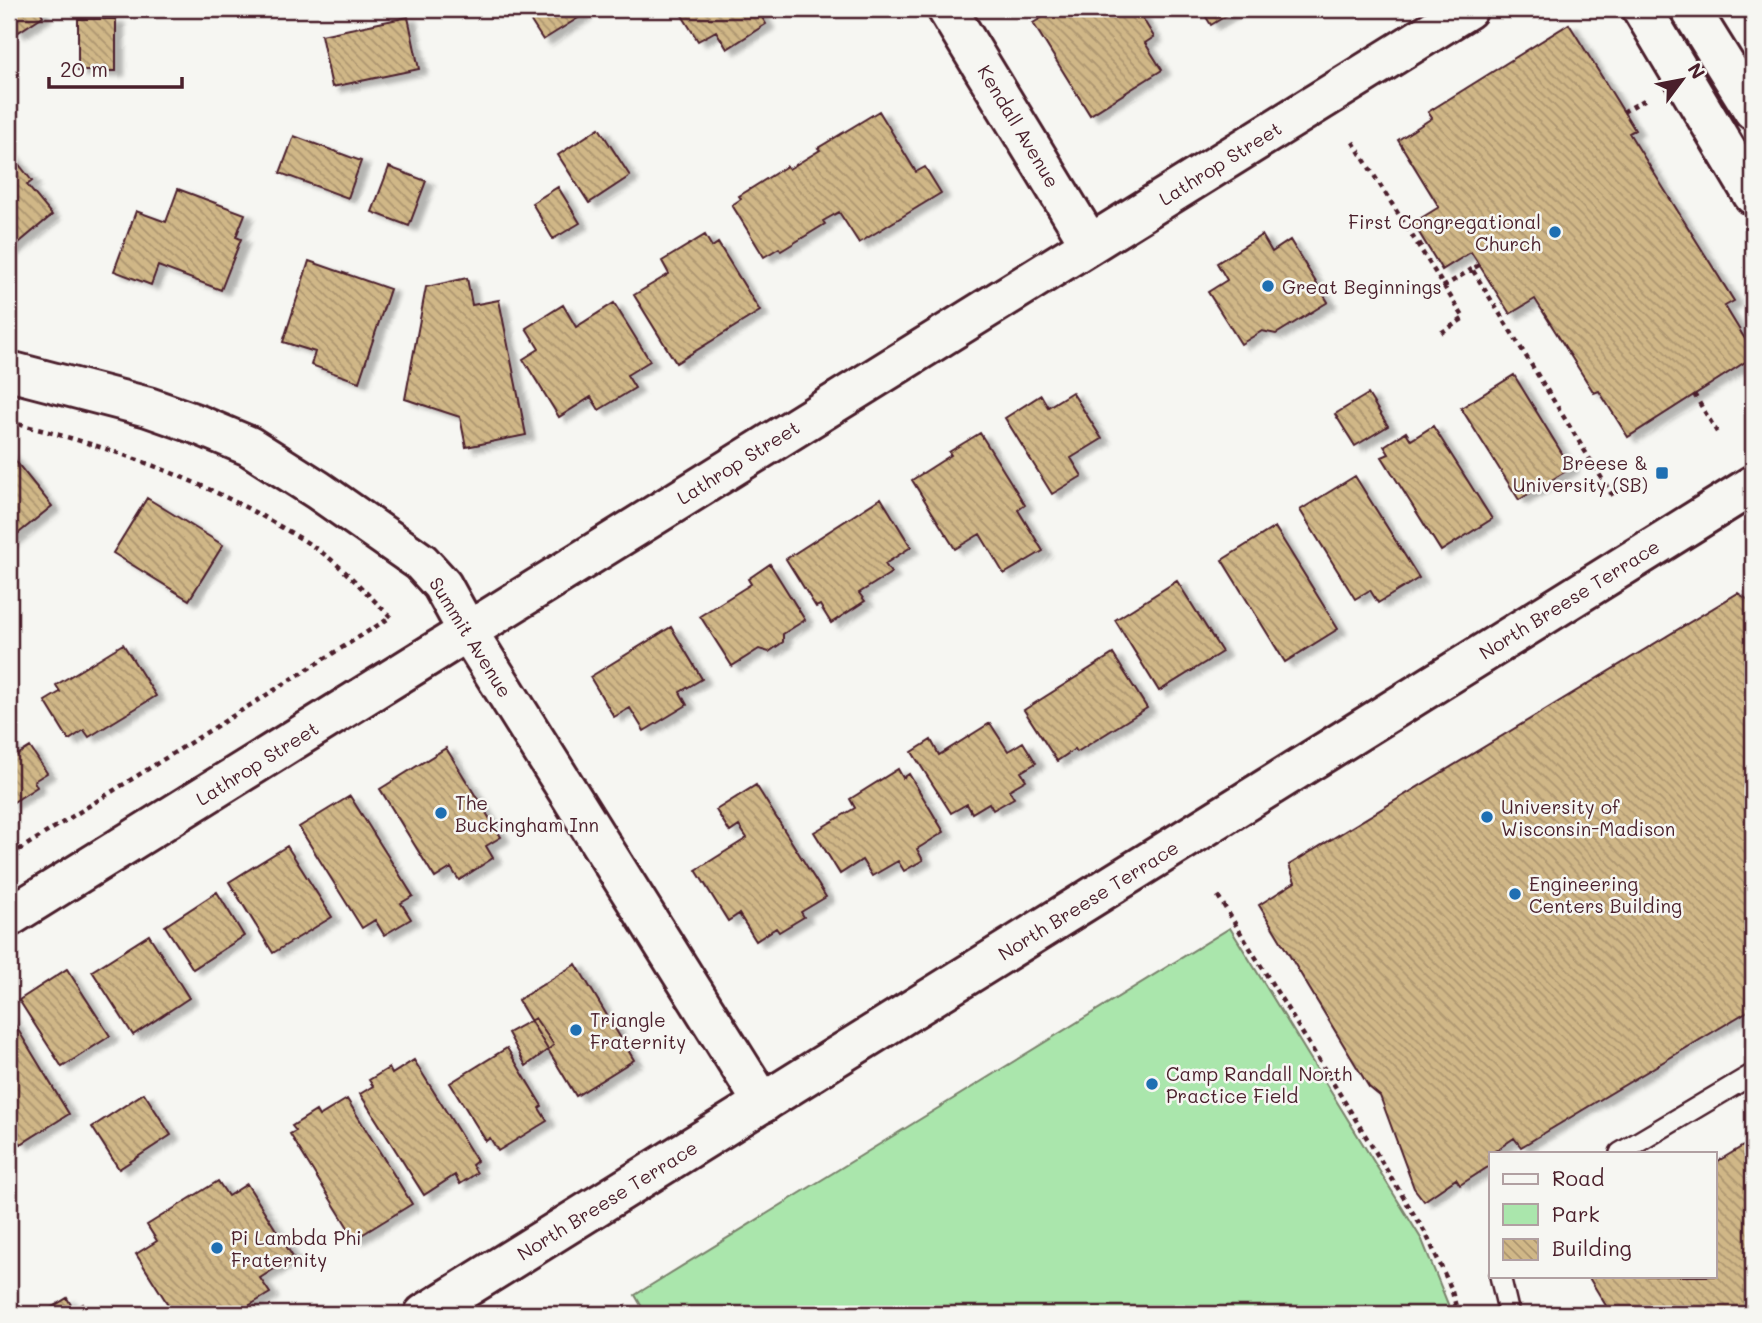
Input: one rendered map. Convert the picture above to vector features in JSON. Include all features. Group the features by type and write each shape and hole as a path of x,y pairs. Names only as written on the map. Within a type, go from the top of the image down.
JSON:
{"street":[{"name":"Kendall Avenue","path":"947,9 1090,244"},
{"name":"Lathrop Street","path":"9,918 1468,9"},
{"path":"1642,9 1743,154 1753,195"},
{"path":"1690,9 1753,110"},
{"name":"Summit Avenue","path":"9,372 148,407 249,446 318,490 421,562 442,585 468,632 763,1103"},
{"name":"North Breese Terrace","path":"424,1314 1753,485"}],"lane":[{"path":"1622,1152 1753,1074"},
{"path":"1500,1278 1509,1314"}],"path":[{"path":"1623,112 1650,97"},
{"path":"1353,142 1464,318 1441,333"},
{"path":"1418,246 1425,242"},
{"path":"1443,287 1479,265"},
{"path":"1472,269 1614,498"},
{"path":"1694,394 1717,432"},
{"path":"9,422 73,437 151,464 231,499 333,561 391,617 9,856"},
{"path":"1218,896 1426,1234 1451,1288 1458,1314"}],"green space":[{"name":"Camp Randall North Practice Field","path":"1230,928 1422,1240 1452,1314 646,1314 635,1295"}],"building":[{"path":"9,9 39,9 43,16 17,33 9,19"},
{"path":"523,9 579,9 583,15 543,40"},
{"path":"678,9 757,9 766,24 727,49 716,31 698,41"},
{"path":"1056,9 1137,9 1154,37 1145,43 1162,70 1090,115 1033,23"},
{"path":"1201,9 1237,9 1211,25"},
{"path":"408,17 419,69 332,87 321,35"},
{"path":"78,19 116,19 116,71 78,71"},
{"name":"First Congregational Church","path":"1569,24 1635,130 1629,133 1734,301 1725,306 1753,352 1753,357 1628,437 1599,391 1594,393 1535,299 1510,314 1471,252 1442,270 1413,223 1439,207 1398,140 1432,118 1428,112"},
{"path":"879,111 916,172 925,167 941,193 859,243 839,212 823,221 825,224 781,251 779,248 764,257 732,205 741,199 739,196 787,166 789,169"},
{"path":"599,128 630,176 589,203 558,155"},
{"path":"294,136 361,161 348,198 280,173"},
{"path":"10,153 32,181 27,185 52,215 9,251"},
{"path":"389,167 426,181 409,226 372,212"},
{"path":"558,187 580,223 553,239 532,203"},
{"path":"178,189 245,214 236,237 241,239 221,290 158,266 151,285 114,271 136,211 166,222"},
{"path":"705,235 712,247 718,243 760,311 676,363 634,295 669,274 662,261"},
{"name":"Great Beginnings","path":"1262,235 1272,252 1290,240 1328,302 1276,334 1262,331 1241,344 1208,292 1227,280 1217,263"},
{"path":"309,261 390,289 359,382 311,365 315,352 283,342"},
{"path":"467,278 472,305 499,300 526,435 466,447 460,417 405,399 426,287"},
{"path":"614,303 650,361 627,375 635,388 599,410 591,397 559,417 523,359 539,349 526,328 563,305 576,327"},
{"path":"1514,375 1571,468 1519,500 1461,408"},
{"path":"1072,392 1102,439 1071,458 1082,476 1052,494 1005,418 1041,395 1048,407"},
{"path":"1368,394 1388,426 1355,446 1335,414"},
{"path":"1433,426 1492,519 1441,551 1382,457 1389,454 1384,446 1406,432 1411,440"},
{"path":"980,433 1025,505 1018,510 1043,551 1004,574 980,534 955,549 912,480"},
{"path":"9,453 52,506 9,541"},
{"path":"1355,476 1419,578 1378,603 1370,590 1355,599 1300,510"},
{"path":"147,498 223,545 189,600 113,553"},
{"path":"881,498 911,547 885,564 891,573 859,593 865,601 831,623 820,605 816,607 786,559"},
{"path":"1275,527 1338,629 1285,662 1222,560"},
{"path":"770,564 805,620 783,634 783,642 769,652 759,649 732,666 700,616 751,584 748,579"},
{"path":"1177,581 1222,652 1159,691 1115,620"},
{"name":"Engineering Centers Building","path":"1738,593 1753,603 1753,1008 1521,1147 1514,1138 1494,1152 1489,1152 1489,1166 1460,1185 1456,1179 1424,1201 1414,1188 1380,1096 1369,1087 1259,905 1295,882 1289,865"},
{"path":"671,627 702,679 680,692 687,705 644,731 630,708 614,717 590,677"},
{"path":"123,644 156,696 89,737 84,730 69,740 45,701 60,692 56,685"},
{"path":"1113,654 1147,708 1077,752 1075,749 1057,761 1024,710"},
{"path":"990,723 1008,751 1023,742 1036,763 1021,772 1026,780 1009,790 1014,798 993,810 989,803 972,813 967,804 951,813 912,752 931,740 939,755"},
{"path":"9,742 17,755 30,747 47,773 34,781 37,787 9,805"},
{"name":"The Buckingham Inn","path":"446,748 501,837 486,846 493,858 459,880 451,868 435,878 380,789"},
{"path":"898,769 903,778 909,774 944,832 917,849 923,860 904,871 898,861 872,876 862,860 840,874 814,832 855,808 850,799"},
{"path":"756,785 826,897 801,912 804,917 779,932 776,928 756,941 739,914 728,921 696,870 747,838 739,826 730,832 716,810"},
{"path":"350,796 413,896 401,903 411,919 384,935 375,920 362,928 299,827"},
{"path":"287,846 332,917 273,953 229,882"},
{"path":"217,892 244,936 193,969 165,926"},
{"path":"149,935 189,998 133,1035 92,971"},
{"name":"Triangle Fraternity","path":"576,964 634,1060 576,1096 518,1000"},
{"path":"67,969 110,1036 62,1067 19,1000"},
{"path":"9,1015 69,1114 21,1144 9,1125"},
{"name":"Triangle Fraternity","path":"535,1018 554,1045 526,1066 508,1033"},
{"path":"507,1048 542,1106 539,1108 547,1121 498,1151 490,1138 486,1141 450,1083"},
{"path":"414,1060 477,1161 472,1165 477,1173 460,1184 455,1175 424,1195 360,1094 373,1086 369,1080 389,1068 392,1074"},
{"path":"144,1093 171,1135 119,1169 92,1127"},
{"path":"347,1099 412,1204 355,1239 290,1134 296,1131 292,1126 316,1111 319,1116"},
{"path":"1753,1140 1753,1314 1611,1314 1589,1278 1716,1278 1716,1162"},
{"name":"Pi Lambda Phi Fraternity","path":"218,1181 228,1196 247,1184 293,1257 260,1278 270,1293 235,1314 216,1314 212,1308 202,1314 174,1314 136,1254 157,1241 147,1225"},
{"path":"67,1298 74,1310 83,1304 89,1314 41,1314"}],"place":[{"name":"First Congregational Church","path":"1555,232"},
{"name":"Great Beginnings","path":"1268,286"},
{"name":"Breese & University (SB)","path":"1662,473"},
{"name":"The Buckingham Inn","path":"441,813"},
{"name":"University of Wisconsin-Madison","path":"1487,817"},
{"name":"Engineering Centers Building","path":"1515,894"},
{"name":"Triangle Fraternity","path":"576,1030"},
{"name":"Camp Randall North Practice Field","path":"1152,1084"},
{"name":"Pi Lambda Phi Fraternity","path":"217,1248"}]}
